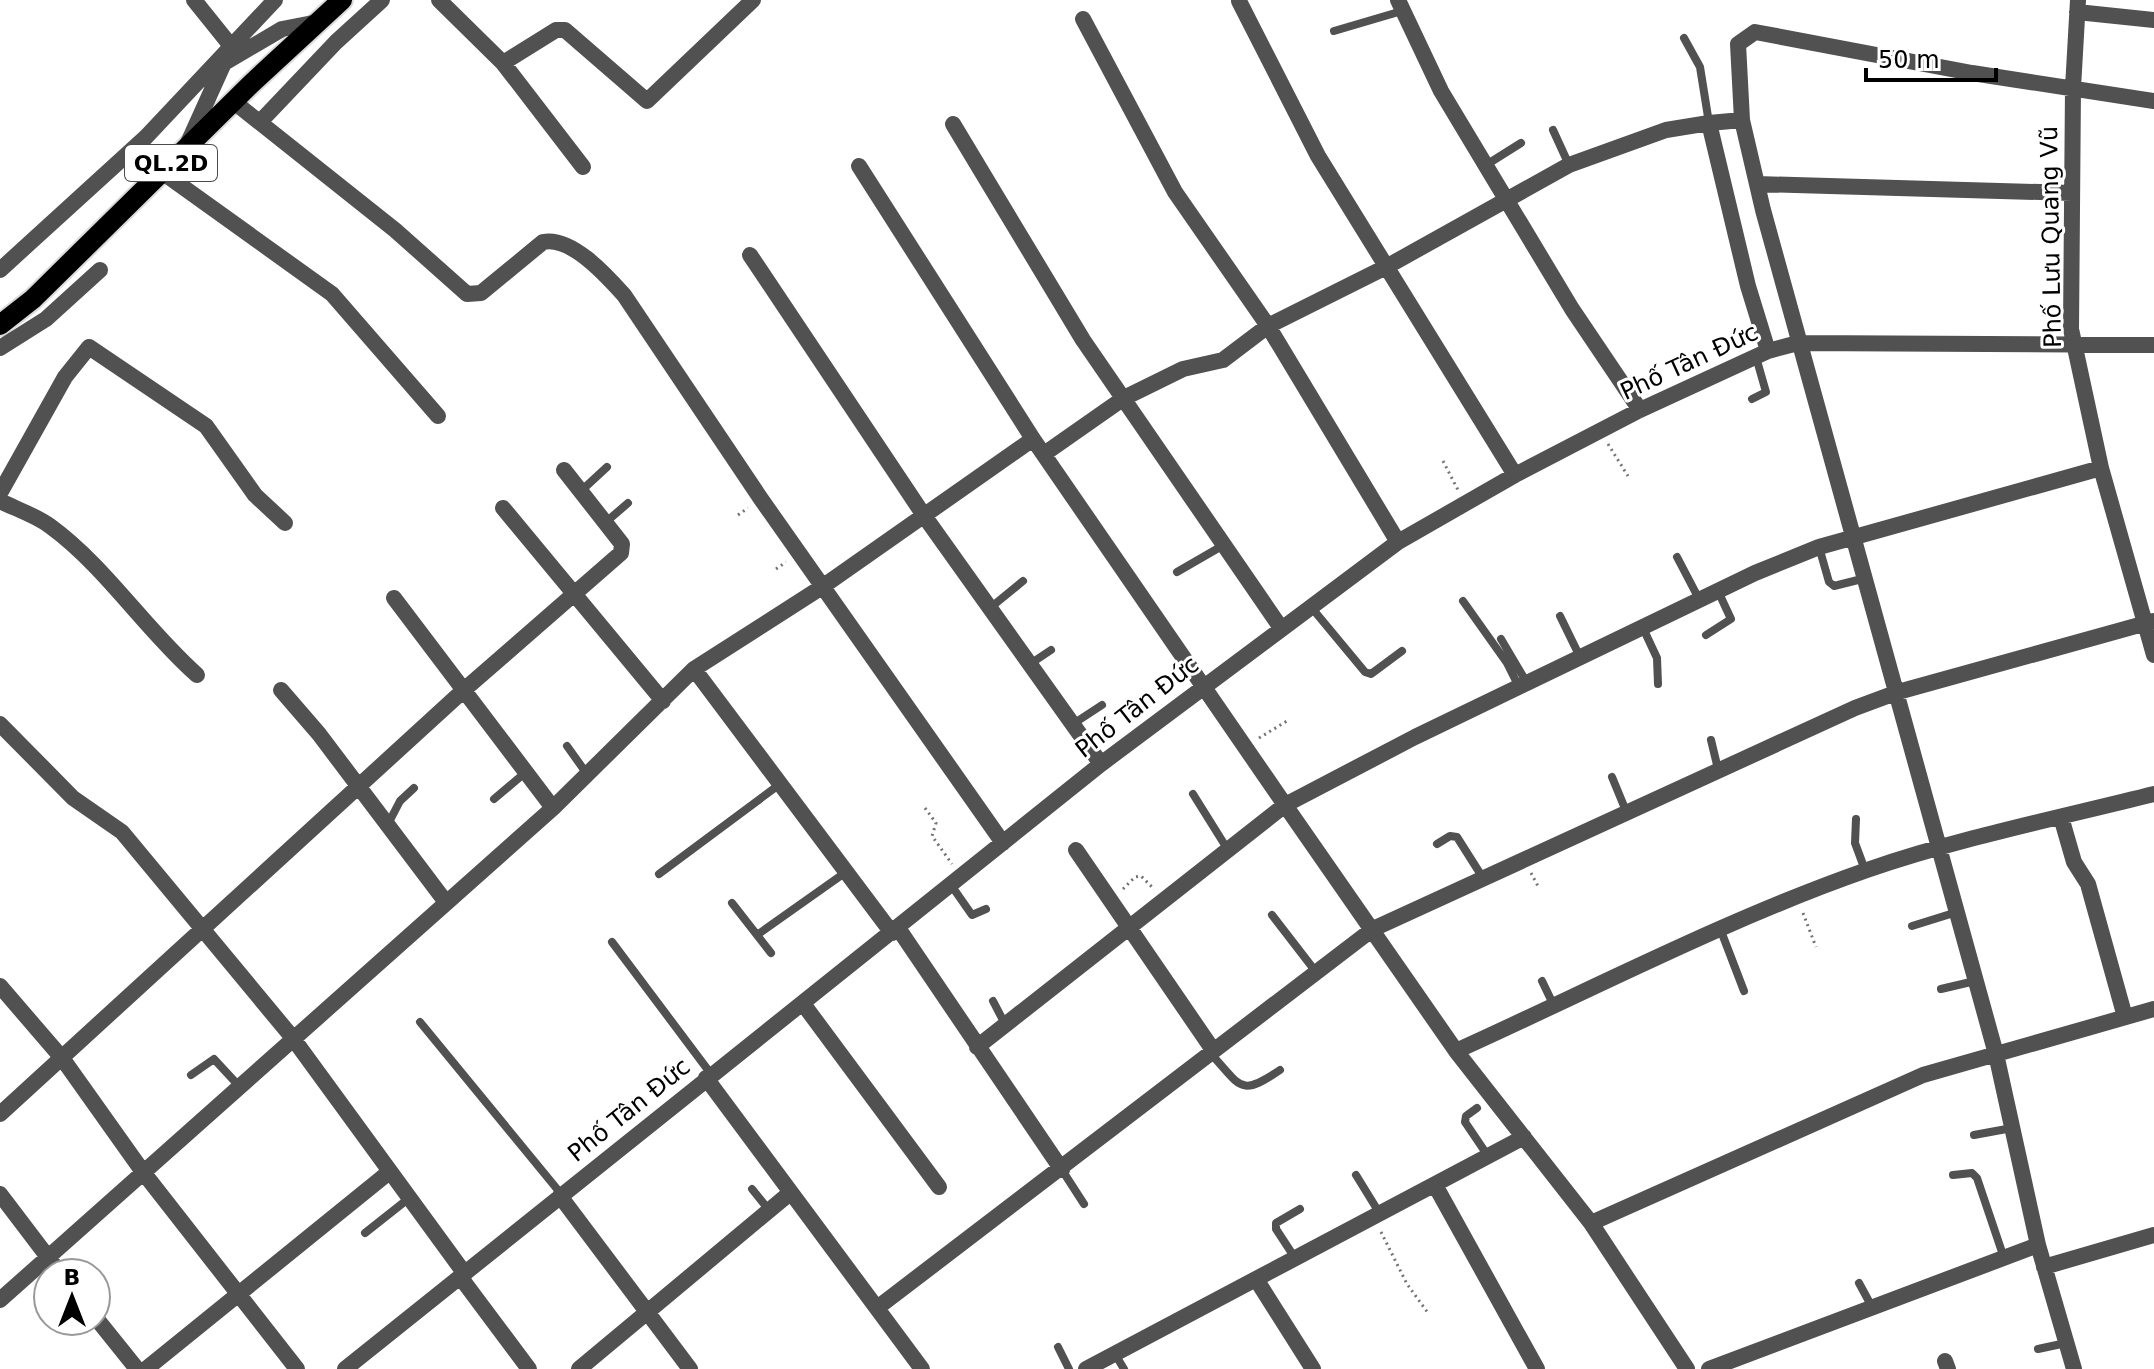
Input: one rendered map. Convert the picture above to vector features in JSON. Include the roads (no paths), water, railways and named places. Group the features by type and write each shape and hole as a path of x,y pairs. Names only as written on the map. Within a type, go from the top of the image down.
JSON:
{"main road":[{"name":"QL.2D","path":"0,325 33,299 342,0"}],"street":[{"path":"194,0 225,56"},
{"path":"0,270 146,137 275,0"},
{"path":"260,122 336,42 382,0"},
{"path":"439,0 503,63 583,167"},
{"path":"503,63 556,30 565,30 647,101 753,0"},
{"path":"1239,1 1318,156 1515,475"},
{"path":"1400,6 1441,91 1572,309 1640,410"},
{"path":"2077,6 2154,20"},
{"name":"Phố Lưu Quang Vũ","path":"2077,6 2073,66 2074,347 2101,468 2150,622 2154,655"},
{"path":"1083,19 1175,192 1268,326 1398,542"},
{"path":"183,151 225,56 282,29 318,22"},
{"path":"2074,1369 2038,1245 1996,1054 1856,536 1798,343 1757,184 1742,120 1738,44 1755,32 1972,73 2154,101"},
{"path":"234,102 395,230 467,294 481,293 543,242 549,241 559,241 605,274 630,304 822,587 1003,843"},
{"path":"1044,454 1124,398 1183,369 1223,360 1268,326 1386,267 1569,165 1666,130 1742,120"},
{"path":"1709,123 1762,354"},
{"path":"953,124 1083,340 1281,628"},
{"path":"859,166 1033,439 1456,1051 1591,1223 1687,1369"},
{"path":"162,172 332,294 438,416"},
{"path":"1757,184 2072,193"},
{"path":"750,255 925,517 1101,764"},
{"path":"0,348 46,319 100,270"},
{"name":"Phố Tân Đức","path":"345,1369 708,1076 804,1005 1101,764 1205,684 1398,542 1515,475 1640,410 1762,354 1798,343 2074,347 2154,345"},
{"path":"0,493 65,377 89,347 206,426 255,495 285,523"},
{"path":"48,1257 553,808 694,669 822,587 1033,439"},
{"path":"977,1047 1285,805 1580,657 1819,547 2101,468"},
{"path":"0,1114 465,689 621,553 622,544 564,470"},
{"path":"0,501 48,525 111,582 135,615 197,675"},
{"path":"503,508 663,701"},
{"path":"394,598 553,808"},
{"path":"877,1308 1062,1170 1373,929 1718,769 1898,692 2150,622"},
{"path":"694,669 846,872 895,930 1062,1170"},
{"path":"281,690 445,901"},
{"path":"0,724 73,798 122,832 292,1037 529,1369"},
{"path":"1456,1051 1721,931 1865,870 1939,847 2154,794"},
{"path":"2061,817 2074,862 2088,884 2125,1017"},
{"path":"1076,850 1212,1052"},
{"path":"0,986 62,1058 143,1172 297,1369"},
{"path":"804,1005 939,1187"},
{"path":"1591,1223 1923,1075 2154,1009"},
{"path":"708,1076 790,1193 922,1369"},
{"path":"1086,1369 1524,1137"},
{"path":"146,1369 388,1173"},
{"path":"1435,1185 1537,1369"},
{"path":"579,1369 790,1193"},
{"path":"0,1194 46,1257"},
{"path":"561,1196 690,1369"},
{"path":"2044,1267 2154,1235"},
{"path":"1709,1369 2038,1245"},
{"path":"0,1300 32,1271"},
{"path":"1256,1279 1313,1369"},
{"path":"111,1337 137,1369"}],"lane":[{"path":"1334,31 1400,6"},
{"path":"1684,38 1700,67 1709,123"},
{"path":"1553,130 1569,165"},
{"path":"1486,165 1521,143"},
{"path":"1752,399 1766,392 1768,386 1762,354"},
{"path":"580,491 607,467"},
{"path":"605,522 628,503"},
{"path":"1177,572 1222,546"},
{"path":"1819,547 1829,582 1834,586 1867,577"},
{"path":"1677,557 1699,600"},
{"path":"990,608 1023,581"},
{"path":"1706,635 1731,619 1718,591"},
{"path":"1463,601 1523,685"},
{"path":"1311,607 1365,672 1371,674 1402,651"},
{"path":"1560,616 1580,657"},
{"path":"1643,627 1657,658 1658,684"},
{"path":"1501,639 1523,685"},
{"path":"1030,664 1051,650"},
{"path":"1073,724 1102,705"},
{"path":"1711,740 1718,769"},
{"path":"567,746 588,774"},
{"path":"494,799 527,771"},
{"path":"1612,777 1626,811"},
{"path":"659,874 780,784"},
{"path":"387,827 400,801 414,788"},
{"path":"1193,794 1228,850"},
{"path":"1856,819 1855,843 1865,870"},
{"path":"1437,844 1450,836 1457,837 1483,878"},
{"path":"757,935 846,872"},
{"path":"956,881 972,915 986,909"},
{"path":"732,903 771,953"},
{"path":"1912,926 1957,912"},
{"path":"1272,915 1316,972"},
{"path":"1721,931 1744,991"},
{"path":"612,942 708,1076"},
{"path":"1542,981 1554,1006"},
{"path":"1941,989 1975,981"},
{"path":"993,1001 1006,1024"},
{"path":"420,1022 561,1196"},
{"path":"1212,1052 1245,1087 1254,1088 1280,1070"},
{"path":"191,1075 214,1059 239,1086"},
{"path":"1477,1108 1466,1116 1465,1122 1489,1157"},
{"path":"1974,1135 2013,1128"},
{"path":"1062,1170 1084,1204"},
{"path":"1953,1175 1972,1173 1977,1178 2004,1258"},
{"path":"1356,1175 1378,1216"},
{"path":"752,1189 769,1211"},
{"path":"365,1233 408,1199"},
{"path":"1295,1258 1276,1229 1276,1223 1300,1209"},
{"path":"1859,1283 1872,1307"},
{"path":"2038,1349 2067,1342"},
{"path":"1058,1347 1069,1369"},
{"path":"1115,1354 1124,1369"}]}
